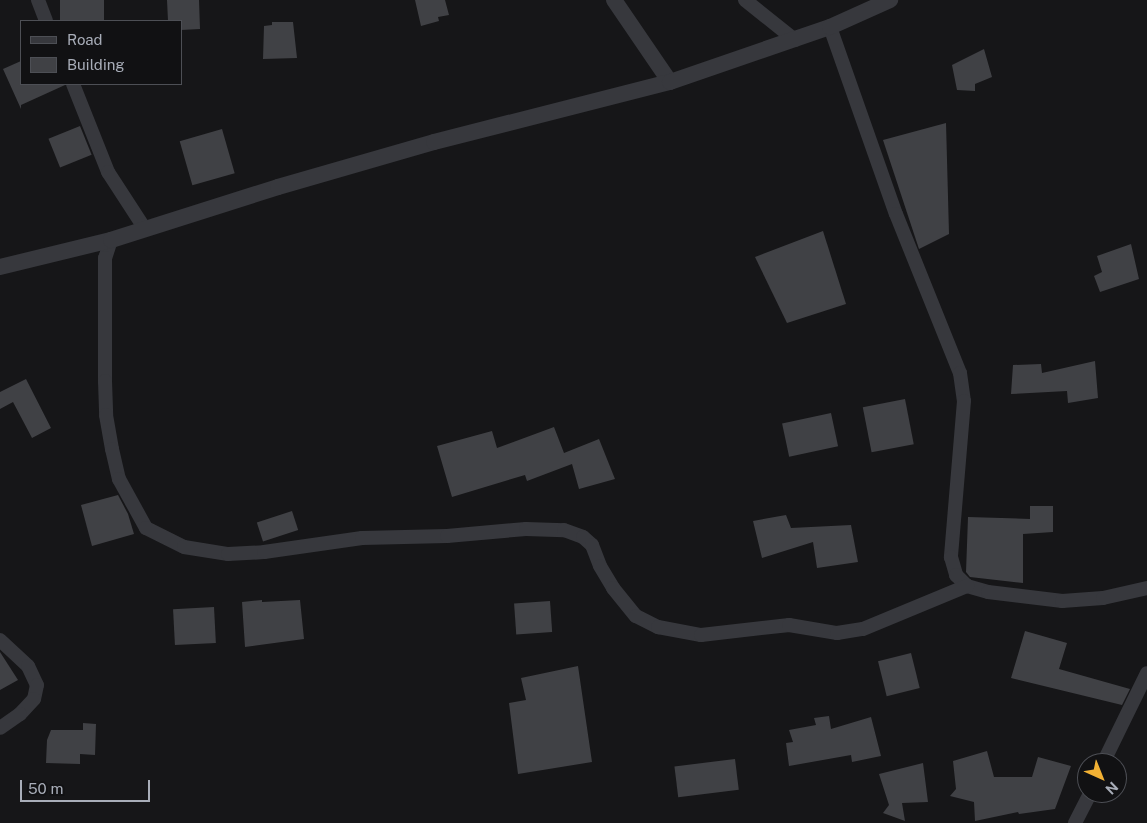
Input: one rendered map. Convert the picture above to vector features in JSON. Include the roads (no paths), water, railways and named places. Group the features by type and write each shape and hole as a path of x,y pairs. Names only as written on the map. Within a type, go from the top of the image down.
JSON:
{"street":[{"path":"38,0 46,20"},
{"path":"614,0 670,82"},
{"path":"745,0 795,40"},
{"path":"0,268 111,240 434,142 670,82 830,28 890,0"},
{"path":"830,28 883,178 960,373 964,401 951,557 956,574 967,586 988,592 1062,601 1103,598 1147,588"},
{"path":"73,85 108,172 145,229"},
{"path":"111,240 106,258 105,273 105,390 106,415 119,479 146,528 184,547 228,554 362,538 447,536 526,529 564,530 583,537 592,545 600,566 613,588 636,616 658,627 701,635 789,625 837,633 863,629 967,586"},
{"path":"0,640 28,666 37,685 34,699 20,714 0,728"},
{"path":"1108,753 1147,673"},
{"path":"1074,823 1085,803"}]}
